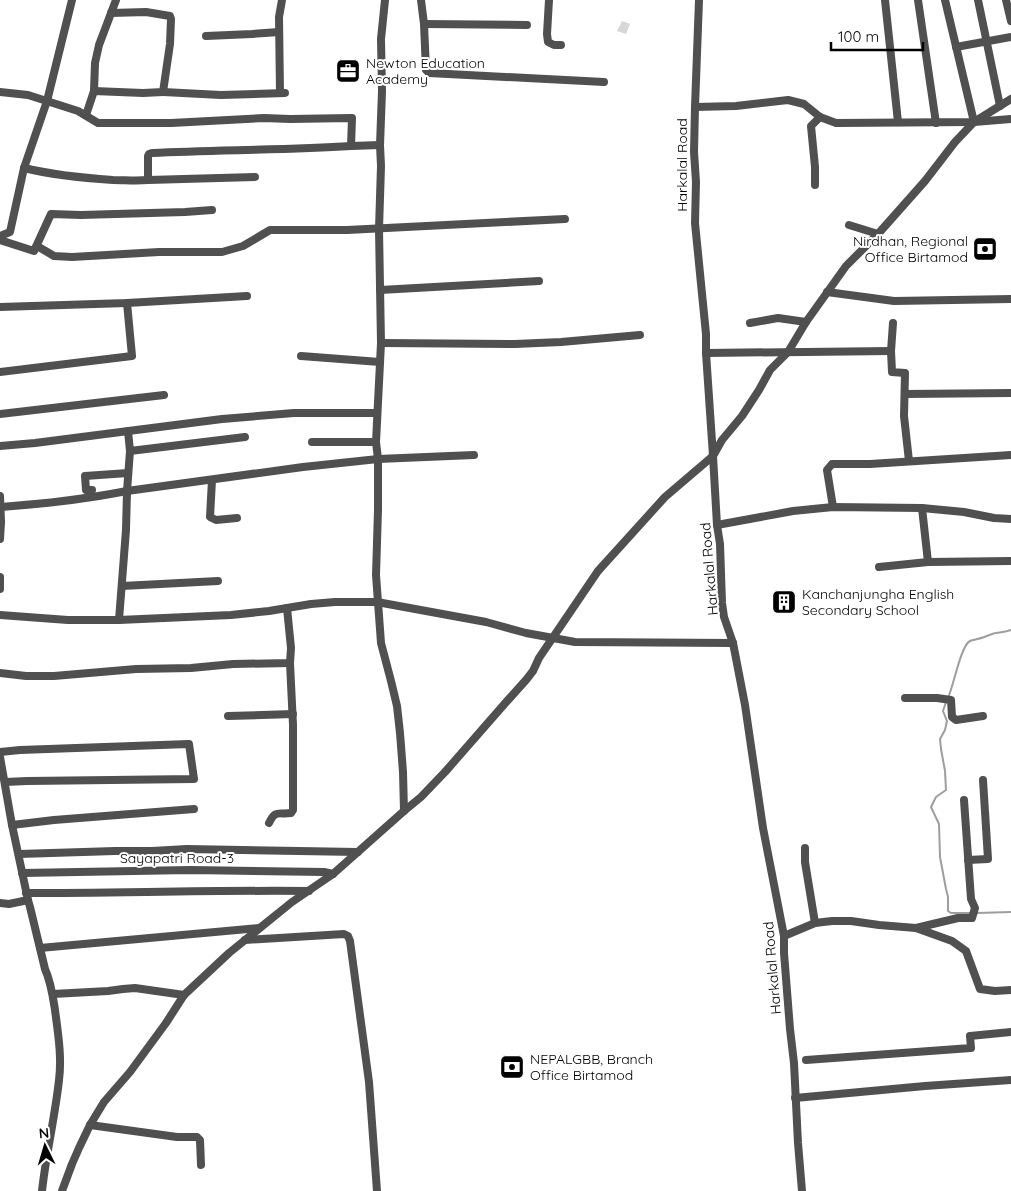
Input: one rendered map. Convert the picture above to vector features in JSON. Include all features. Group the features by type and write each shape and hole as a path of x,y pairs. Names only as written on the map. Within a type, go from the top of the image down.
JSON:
{"street":[{"path":"0,238 10,232 24,168 47,101 72,0"},
{"path":"86,116 94,91 95,63 99,45 116,0"},
{"path":"94,91 221,95 283,93 279,32 282,0"},
{"path":"385,0 381,39 382,91 379,228 381,343 376,442 378,459 376,575 381,643 393,689 400,733 404,811"},
{"path":"421,0 426,70 429,73 604,82"},
{"path":"548,0 548,42 554,45 561,45"},
{"name":"Harkalal Road","path":"699,0 694,152 696,182 695,223 706,334 722,602 724,617 733,643 745,704 763,828 784,936 802,1191"},
{"path":"885,0 898,122"},
{"path":"918,0 936,123"},
{"path":"945,0 974,122"},
{"path":"978,0 1000,106"},
{"path":"1006,0 1011,21"},
{"path":"111,14 146,12 170,16 170,44 163,92"},
{"path":"424,24 527,25"},
{"path":"206,36 279,32"},
{"path":"956,47 1011,37"},
{"path":"0,92 28,95 78,111 98,122 171,123 241,119 352,118 351,146"},
{"path":"62,1191 90,1125 104,1102 130,1072 184,995 245,940 292,902 333,874 421,797 445,772 533,671 539,658 596,573 665,497 713,456 722,440 742,416 770,370 788,352 806,322 846,266 878,234 974,122 1011,99"},
{"path":"695,107 736,106 788,100 804,104 820,117 836,123 936,123 1011,119"},
{"path":"815,185 811,126 820,117"},
{"path":"148,180 148,156 152,153 380,145"},
{"path":"24,168 39,172 89,178 138,181 254,177"},
{"path":"0,238 34,251 51,214 81,215 212,210"},
{"path":"37,246 54,256 72,257 222,252 243,246 270,230 347,230 565,219"},
{"path":"849,226 878,234"},
{"path":"380,290 539,281"},
{"path":"827,292 894,301 1011,299"},
{"path":"0,307 127,304 247,296"},
{"path":"0,372 132,356 127,304"},
{"path":"750,323 778,318 806,322"},
{"path":"893,324 892,372 905,373 904,416 908,461"},
{"path":"381,343 515,344 640,335"},
{"path":"706,353 891,351"},
{"path":"301,356 380,362"},
{"path":"905,394 1011,394"},
{"path":"0,414 164,395"},
{"path":"0,446 222,419 294,413 377,413"},
{"path":"119,620 130,450 128,431"},
{"path":"130,450 245,437"},
{"path":"312,442 376,442"},
{"path":"1,506 102,496 303,467 378,459 474,455"},
{"path":"832,506 827,470 832,464 870,464 1011,455"},
{"path":"92,490 86,490 85,476 128,472"},
{"path":"212,480 210,517 216,520 237,518"},
{"path":"0,496 0,539"},
{"path":"717,525 832,506 922,508 1011,519"},
{"path":"922,508 928,562"},
{"path":"879,567 928,562 1011,561"},
{"path":"0,577 0,589"},
{"path":"122,586 218,581"},
{"path":"0,615 68,620 119,620 222,615 335,602 377,602 486,622 526,633 575,642 733,643"},
{"path":"269,823 273,815 291,813 293,810 291,648 287,608"},
{"path":"0,673 26,676 54,676 233,664 290,663"},
{"path":"905,698 951,700 952,717 956,720 983,716"},
{"path":"228,716 292,714"},
{"path":"0,752 189,744 194,779 5,782"},
{"path":"0,757 27,897 52,994 57,1025 60,1059 59,1080 42,1191"},
{"path":"968,860 988,859 983,780"},
{"path":"916,928 958,918 972,918 975,908 971,899 964,800"},
{"path":"12,824 194,809"},
{"path":"805,848 805,862 815,923"},
{"path":"19,854 115,851 152,852 187,849 358,852"},
{"name":"Sayapatri Road-3","path":"22,872 190,870 324,872 333,874"},
{"path":"0,903 9,904 27,897 93,894 212,891 309,892"},
{"path":"784,936 815,923 832,921 851,921 916,928 952,941 966,951 980,989 995,991 1011,990"},
{"path":"40,948 260,928"},
{"path":"245,940 344,934 348,936 369,1082 377,1191"},
{"path":"52,994 135,988 184,995"},
{"path":"806,1060 971,1048 970,1036 1011,1032"},
{"path":"796,1098 1011,1080"},
{"path":"90,1125 177,1137 197,1136 200,1140 201,1165"}],"shaded area":[{"path":"622,21 630,24 626,34 617,31"}],"waterway":[{"path":"948,698 960,658 967,644 971,641 1011,630"},
{"path":"946,702 943,711 947,721 940,739 946,790 936,797 931,807 939,824 940,857 948,897 948,911 951,913 970,913"},
{"path":"977,913 1011,912"}],"place":[{"name":"Newton Education Academy","path":"348,71"},
{"name":"Nirdhan, Regional Office Birtamod","path":"985,249"},
{"name":"Kanchanjungha English Secondary School","path":"784,602"},
{"name":"NEPALGBB, Branch Office Birtamod","path":"512,1067"}]}
